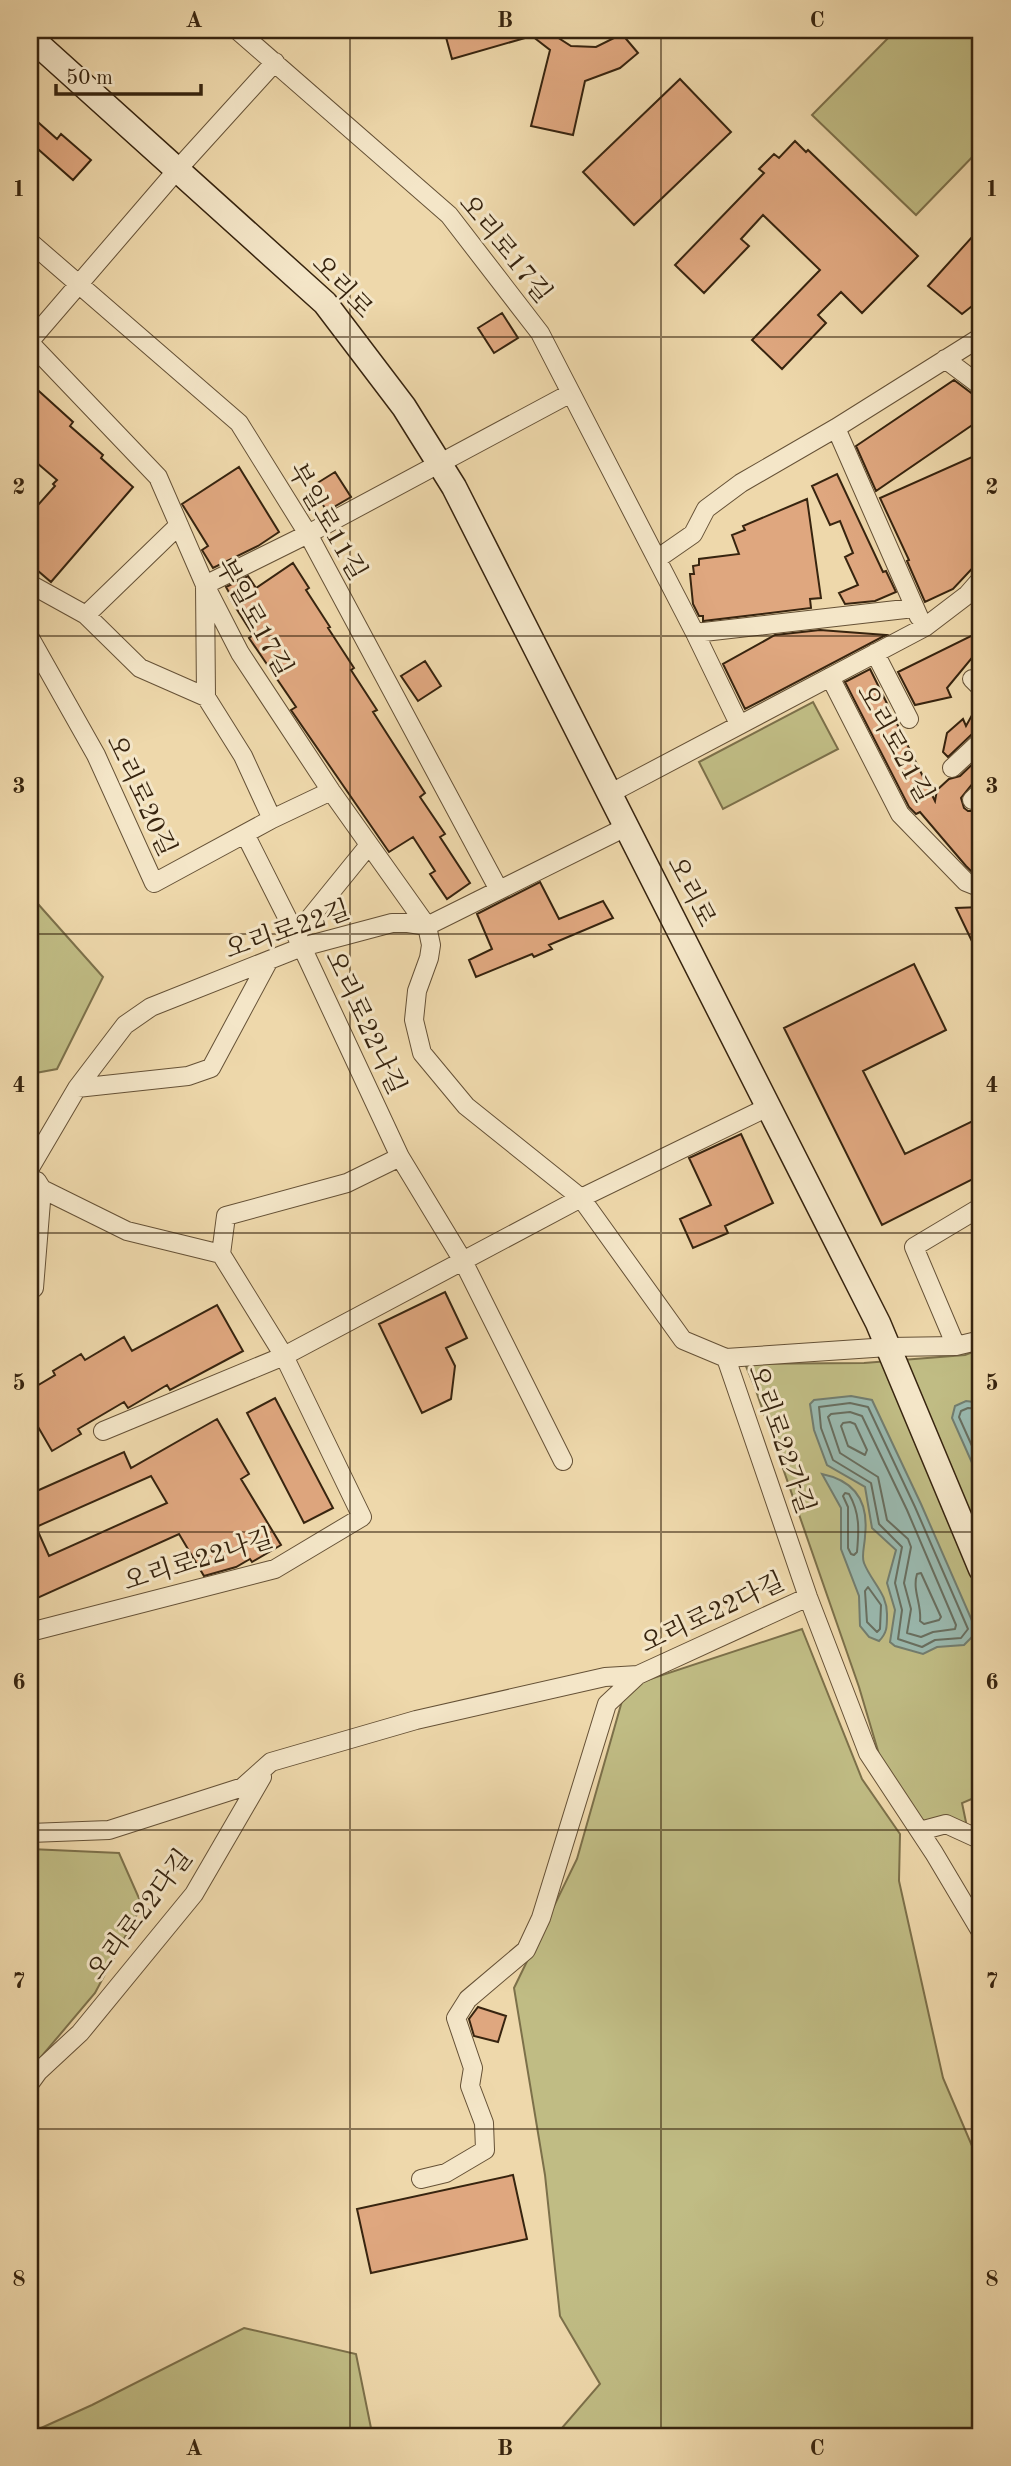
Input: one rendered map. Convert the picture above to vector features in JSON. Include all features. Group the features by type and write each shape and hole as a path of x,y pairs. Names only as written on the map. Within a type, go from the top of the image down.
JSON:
{"main road":[{"name":"오리로","path":"30,37 325,303 404,408 440,464 878,1323 981,1569"}],"street":[{"name":"오리로17길","path":"237,30 449,215 540,333 739,724"},
{"path":"30,342 177,170 275,62"},
{"name":"부일로11길","path":"30,242 239,423 308,534 499,890"},
{"path":"657,559 693,534 706,509 741,483 836,429 981,337"},
{"name":"부일로17길","path":"30,342 159,477 205,585 240,653 331,791 427,926"},
{"path":"945,359 981,386"},
{"path":"272,819 243,756 206,697 205,585 308,534 571,393"},
{"path":"836,429 914,608 925,627"},
{"path":"86,615 179,525"},
{"name":"오리로21길","path":"609,794 974,601 981,579"},
{"path":"30,584 86,615 140,668 206,697"},
{"path":"695,633 914,608"},
{"name":"오리로20길","path":"30,638 96,755 155,883 272,819 331,791"},
{"path":"875,653 909,719"},
{"name":"오리로21길","path":"830,677 900,814 966,882 981,888"},
{"path":"952,768 981,741"},
{"path":"427,926 626,827"},
{"name":"오리로22나길","path":"245,834 299,941 400,1157 463,1261 563,1461"},
{"path":"299,941 369,845"},
{"name":"오리로22길","path":"42,1189 30,1169 77,1088 125,1025 151,1007 269,960 299,941 392,923 427,926"},
{"name":"오리로22가길","path":"427,926 431,945 417,991 414,1020 422,1053 466,1106 581,1198 682,1340 726,1358 808,1597 868,1753 920,1831 981,1933"},
{"path":"77,1088 188,1076 211,1068 269,960"},
{"path":"103,1431 284,1356 581,1198 768,1107"},
{"path":"30,1291 34,1288 42,1189 127,1231 221,1254 226,1216 347,1183 400,1157"},
{"path":"956,1346 914,1247 981,1207"},
{"name":"오리로22나길","path":"30,1632 275,1569 362,1517 284,1356 221,1254"},
{"path":"726,1358 888,1347 956,1346 981,1340"},
{"name":"오리로22다길","path":"421,2179 446,2173 485,2151 484,2123 470,2087 473,2068 456,2018 468,1998 526,1950 541,1918 607,1704 638,1675 808,1597"},
{"name":"오리로22다길","path":"30,1833 109,1830 243,1787 271,1762 416,1720 605,1676 638,1675"},
{"name":"오리로22다길","path":"30,2083 38,2072 80,2033 194,1894 271,1762"},
{"path":"920,1831 946,1824 981,1840"}],"shaded area":[{"path":"896,30 981,30 981,148 916,215 812,115"},
{"path":"813,702 838,749 723,809 699,762"},
{"path":"30,895 103,977 57,1069 30,1074"},
{"path":"981,1349 981,1795 962,1803 967,1827 919,1825 881,1761 859,1687 745,1364 864,1363 965,1355"},
{"path":"802,1629 862,1779 900,1834 899,1881 943,2078 981,2167 981,2436 555,2436 600,2384 560,2316 545,2175 514,1988 577,1859 626,1687"},
{"path":"30,1849 119,1853 142,1905 95,1993 30,2070"},
{"path":"244,2328 356,2354 372,2433 377,2436 30,2436 30,2433 92,2405"}],"water":[{"path":"851,1396 872,1400 921,1504 977,1632 964,1645 937,1647 923,1654 890,1642 895,1610 887,1583 896,1550 872,1528 865,1487 827,1465 814,1430 810,1404 814,1400"},
{"path":"966,1401 981,1403 981,1483 952,1418 955,1406"},
{"path":"822,1474 844,1482 858,1495 862,1503 866,1524 863,1560 887,1608 886,1630 879,1641 869,1637 860,1626 859,1596 841,1549 841,1508"}],"building":[{"path":"444,30 546,30 571,46 596,47 622,34 638,53 620,68 585,81 573,135 531,126 550,50 532,36 452,59"},
{"path":"680,79 731,132 634,225 583,172"},
{"path":"30,115 57,139 61,134 91,160 73,180 30,142"},
{"path":"795,141 806,152 808,150 918,256 862,313 841,292 818,315 826,323 782,369 752,340 820,270 763,215 741,239 749,246 704,293 675,265 764,173 759,169 774,154 779,158"},
{"path":"981,227 981,299 962,314 928,286"},
{"path":"502,313 518,338 494,353 478,328"},
{"path":"954,380 981,397 981,419 876,491 856,446"},
{"path":"30,383 73,422 70,426 103,455 101,458 133,487 51,582 30,564 30,514 55,486 53,484 57,480 30,457"},
{"path":"981,453 981,559 953,589 925,602 880,498"},
{"path":"239,467 279,532 258,546 213,568 202,550 208,546 182,504"},
{"path":"335,472 351,497 327,511 311,487"},
{"path":"837,474 883,572 886,571 896,592 875,601 845,604 839,593 858,585 845,557 853,553 840,521 830,525 812,486"},
{"path":"807,499 821,598 810,599 811,608 703,621 703,616 699,616 693,604 690,574 694,574 693,566 699,565 699,559 739,554 732,535 745,530 743,526"},
{"path":"293,563 309,588 306,590 330,627 328,628 354,668 351,670 377,710 373,712 425,793 420,797 445,834 440,837 470,883 447,899 430,874 435,871 413,837 389,852 291,710 296,707 249,638 253,635 229,597 231,596 226,587 248,576 256,588"},
{"path":"820,630 886,635 745,709 723,664 775,635"},
{"path":"981,631 981,647 947,688 951,697 915,705 898,672"},
{"path":"425,661 441,686 418,701 401,676"},
{"path":"870,669 935,801 937,790 949,779 960,776 981,756 981,780 973,783 961,798 968,811 976,811 981,807 981,876 966,866 920,812 916,814 909,807 845,682"},
{"path":"981,699 981,730 973,733 948,757 943,752 947,733 963,719 966,726"},
{"path":"540,882 559,919 603,901 613,918 549,945 552,949 534,957 532,954 476,977 469,960 492,949 477,914"},
{"path":"981,907 981,960 956,908"},
{"path":"914,964 946,1030 863,1071 905,1154 981,1117 981,1175 882,1225 784,1028"},
{"path":"741,1134 773,1203 725,1226 728,1233 693,1248 680,1219 711,1205 689,1158"},
{"path":"445,1292 467,1338 446,1348 455,1366 451,1399 422,1413 379,1324"},
{"path":"217,1305 243,1351 170,1390 167,1385 128,1408 124,1402 78,1429 81,1434 52,1451 30,1413 30,1390 55,1375 53,1371 81,1354 85,1360 124,1337 132,1351"},
{"path":"275,1398 333,1508 304,1523 247,1413"},
{"path":"217,1419 249,1474 241,1479 281,1545 252,1562 250,1559 236,1567 204,1576 179,1534 33,1600 30,1592 30,1494 124,1452 131,1468","holes":["151,1476 167,1503 49,1556 36,1527"]},
{"path":"478,2007 506,2016 498,2042 474,2036 469,2019"},
{"path":"513,2175 527,2239 371,2273 357,2209"}]}
